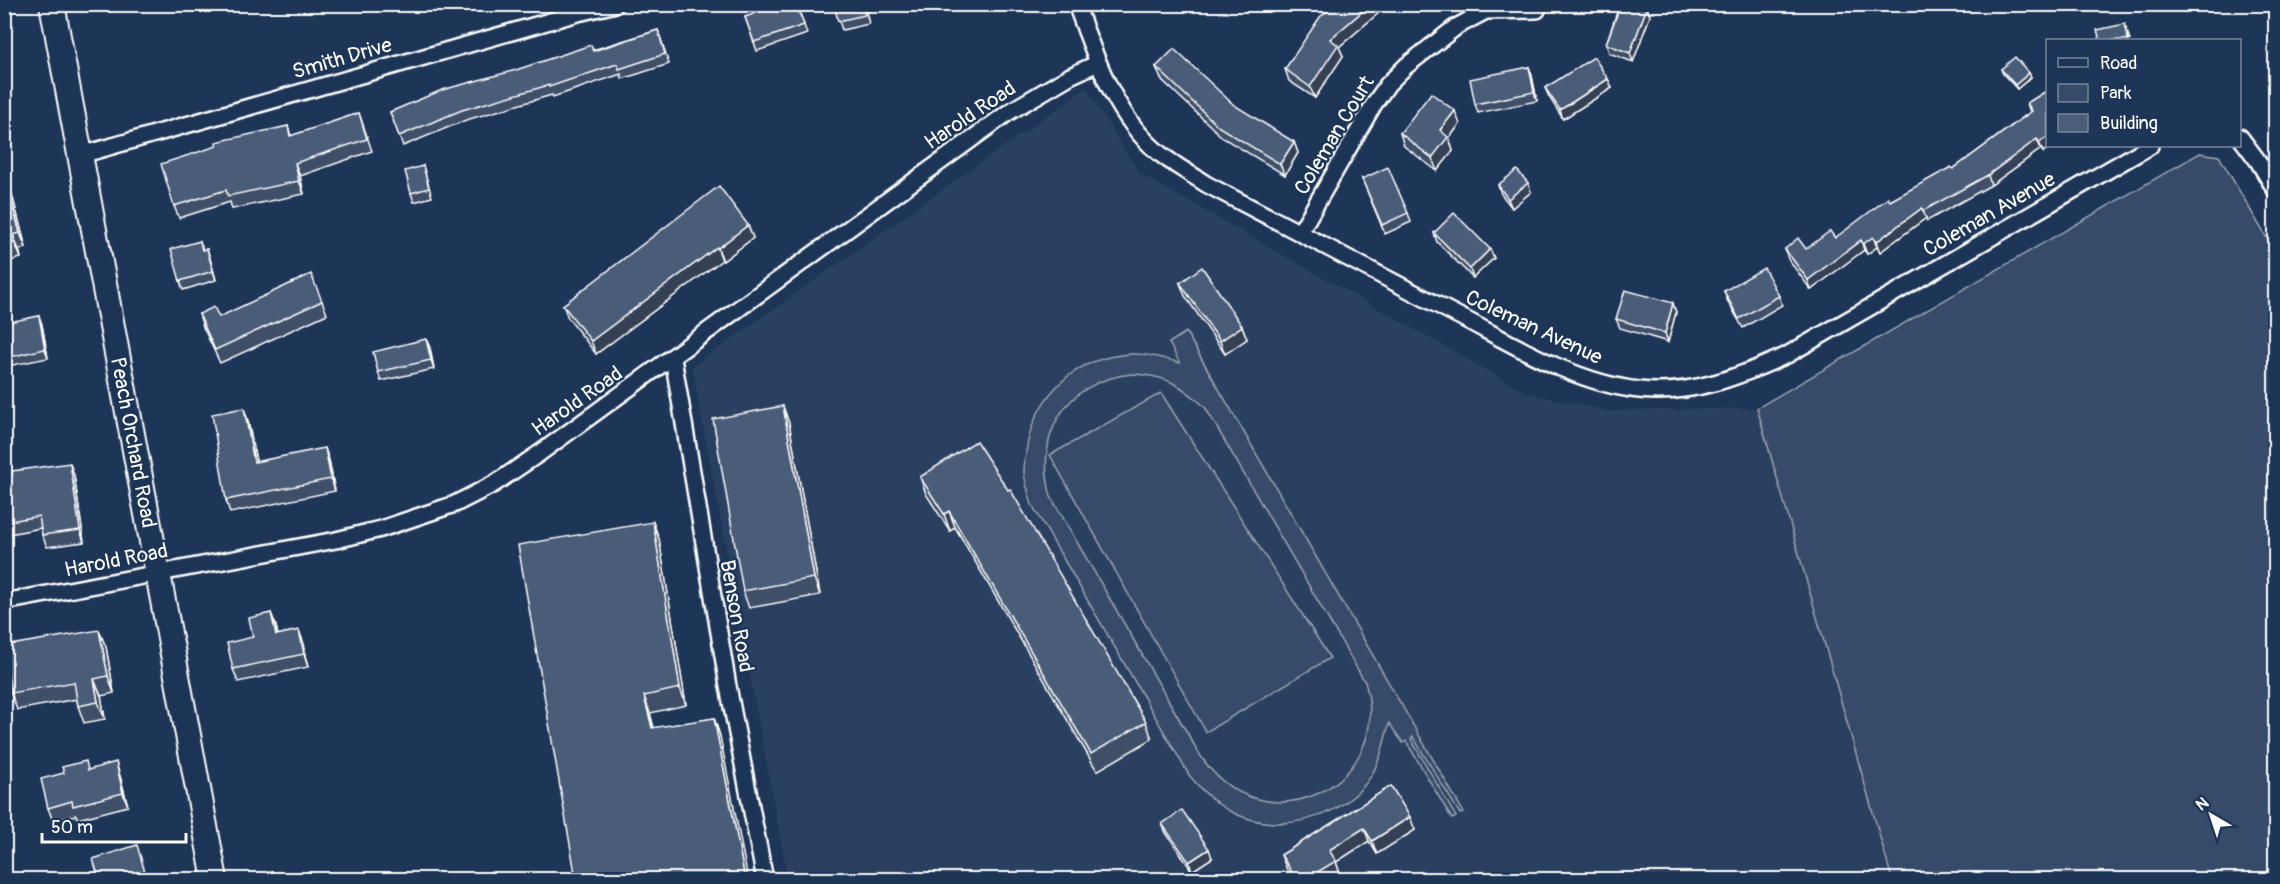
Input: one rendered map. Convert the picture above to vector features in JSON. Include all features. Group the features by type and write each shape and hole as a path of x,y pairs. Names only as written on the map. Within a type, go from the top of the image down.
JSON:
{"main road":[{"name":"Peach Orchard Road","path":"52,4 215,879"}],"street":[{"name":"Smith Drive","path":"81,155 616,4"},
{"name":"Coleman Avenue","path":"1076,4 1098,63 1132,123 1144,139 1160,154 1206,184 1492,333 1575,373 1609,384 1639,390 1683,389 1714,383 1745,374 1787,355 2148,147"},
{"name":"Coleman Court","path":"1300,232 1374,104 1388,84 1406,66 1456,27 1486,11 1537,10"},
{"name":"Harold Road","path":"4,602 336,540 418,518 455,504 494,484 673,358 1000,117 1049,87 1098,63"},
{"path":"2241,138 2276,191"},
{"name":"Benson Road","path":"673,358 728,686 765,879"}],"shaded area":[{"path":"1086,88 1140,174 1527,393 1609,411 1757,408 1892,879 788,879 692,367"}],"green space":[{"path":"2200,153 2219,156 2275,252 2275,879 1892,879 1757,408"},
{"path":"1186,332 1464,813 1460,814 1413,737 1411,739 1456,817 1452,819 1406,741 1403,743 1389,723 1378,761 1367,782 1341,805 1308,819 1272,823 1238,815 1211,798 1189,775 1031,503 1024,472 1030,435 1036,417 1056,388 1069,375 1102,359 1129,354 1158,357 1180,363 1169,343","holes":["1132,374 1171,382 1188,392 1205,407 1365,682 1370,719 1361,751 1343,776 1318,794 1288,802 1256,799 1226,784 1200,755 1051,497 1047,474 1047,452 1051,432 1060,414 1072,399 1089,387 1109,379"]},
{"path":"1161,393 1330,658 1206,732 1050,455"}],"building":[{"path":"780,4 796,4 804,25 754,42 745,17"},
{"path":"834,4 863,4 865,15 838,21"},
{"path":"1330,4 1371,4 1330,39 1338,45 1310,87 1285,69 1320,17 1332,7"},
{"path":"1615,4 1640,4 1647,7 1630,53 1606,44 1619,9"},
{"path":"2125,24 2128,39 2100,39 2097,30"},
{"path":"658,30 665,54 619,69 617,64 549,87 549,85 462,110 399,136 390,112 442,90 516,70 591,45 593,51"},
{"path":"1174,49 1234,105 1294,142 1280,164 1219,127 1156,67"},
{"path":"1594,57 1608,79 1560,110 1545,88"},
{"path":"2015,57 2029,73 2015,85 2001,69"},
{"path":"1529,67 1534,92 1475,104 1470,79"},
{"path":"2046,91 2046,138 2039,142 2037,139 1988,175 1923,211 1922,208 1876,242 1873,237 1863,244 1861,240 1808,280 1785,249 1798,238 1806,249 1830,231 1835,238 1888,198 1890,201 1951,167 1953,169 2032,111 2027,103"},
{"path":"1431,93 1455,111 1440,130 1448,137 1432,158 1400,133"},
{"path":"359,113 367,139 295,163 299,181 228,196 226,190 174,206 161,164 217,146 216,142 288,126 290,136"},
{"path":"423,166 429,188 411,193 405,171"},
{"path":"1388,167 1408,213 1382,225 1362,179"},
{"path":"1517,170 1528,183 1508,199 1498,185"},
{"path":"4,174 20,233 13,235 15,243 4,245"},
{"path":"719,186 748,225 591,341 563,305"},
{"path":"1454,213 1490,249 1470,269 1434,233"},
{"path":"200,241 202,250 207,249 213,271 180,281 171,249"},
{"path":"1202,267 1242,326 1220,341 1180,283"},
{"path":"1764,268 1779,296 1739,319 1724,291"},
{"path":"311,274 322,301 215,350 199,314 214,307 219,317"},
{"path":"1625,290 1673,303 1665,333 1616,319"},
{"path":"39,316 45,349 5,358 4,323"},
{"path":"426,339 431,360 378,372 373,352"},
{"path":"783,406 814,578 743,591 713,419"},
{"path":"244,408 254,462 325,448 331,479 226,500 212,414"},
{"path":"976,441 1008,490 1010,489 1146,722 1091,754 949,511 944,514 920,477"},
{"path":"70,463 80,530 42,535 39,516 4,522 4,478 12,476 12,471"},
{"path":"653,522 680,688 644,696 652,728 714,718 745,879 576,879 518,545"},
{"path":"271,613 276,635 299,630 304,654 233,669 227,643 253,637 249,618"},
{"path":"99,630 108,676 94,679 98,702 78,706 74,682 11,693 4,646"},
{"path":"86,761 88,770 116,762 123,793 73,806 72,801 48,808 41,779 64,773 62,767"},
{"path":"1391,786 1410,817 1372,841 1364,828 1329,850 1336,861 1306,879 1296,879 1281,855"},
{"path":"1182,810 1209,849 1189,862 1162,824"},
{"path":"137,845 147,879 99,879 93,859"}]}
